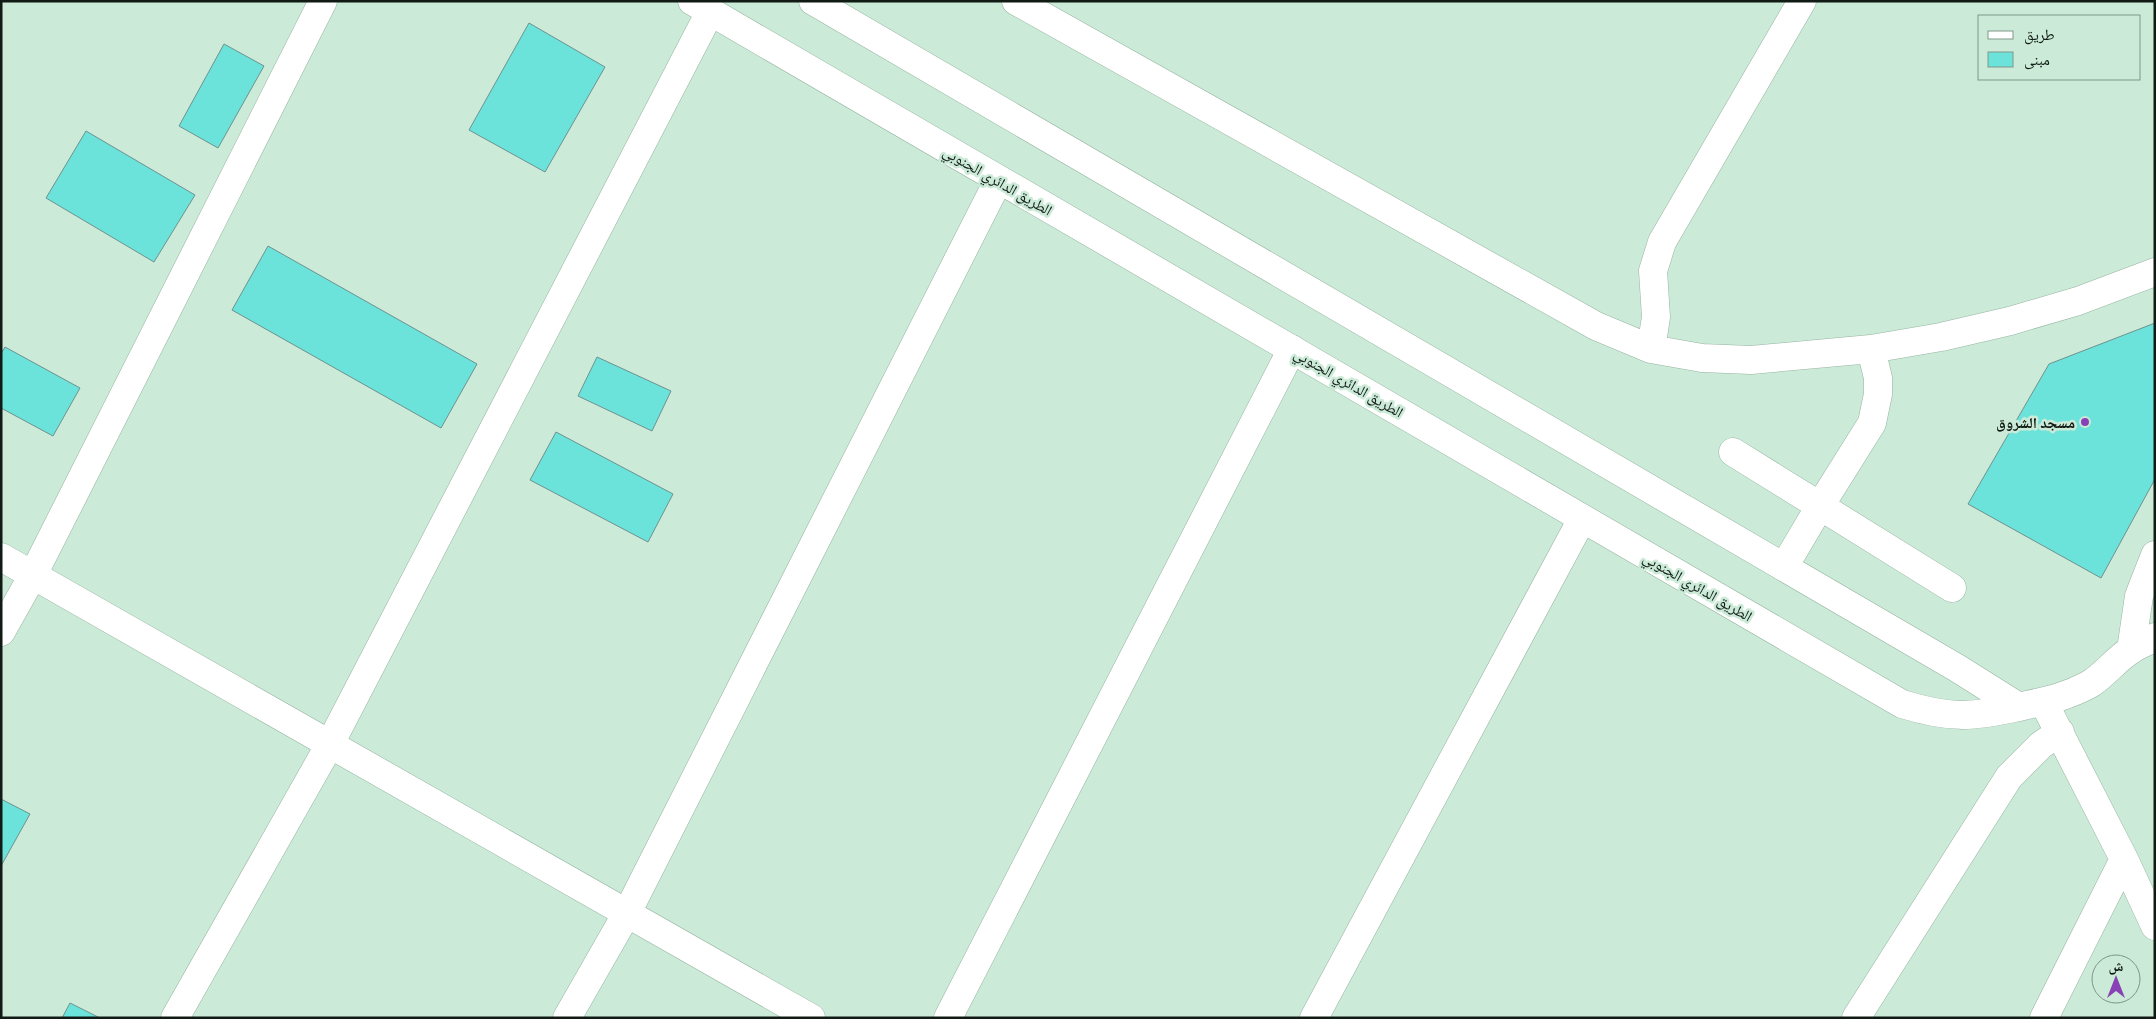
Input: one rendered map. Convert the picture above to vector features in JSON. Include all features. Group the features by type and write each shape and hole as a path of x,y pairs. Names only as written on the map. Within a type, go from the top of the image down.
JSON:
{"street":[{"path":"1,632 33,575 324,1"},
{"path":"814,1 1957,668 2031,705 2060,732 2124,859 2155,926"},
{"path":"1016,1 1596,326 1651,349 1702,358 1751,360 1871,349 1941,337 2010,321 2078,301 2155,272"},
{"path":"1651,349 1656,317 1653,271 1662,242 1802,1"},
{"path":"175,1018 330,744 701,7"},
{"name":"الطريق الدائري الجنوبي","path":"701,7 1902,704 1925,711 1972,716 1996,714 2069,695 2092,683 2131,650 2155,637"},
{"path":"567,1018 626,913 998,181"},
{"path":"948,1018 1292,349"},
{"path":"1784,567 1872,423 1878,394 1878,378 1871,349"},
{"path":"1734,452 1952,588"},
{"path":"1314,1018 1582,519"},
{"path":"2131,650 2139,596 2155,555"},
{"path":"1,558 811,1018"},
{"path":"1856,1018 2009,777 2041,745 2060,732"},
{"path":"2044,1018 2124,859"}],"building":[{"path":"529,23 605,67 545,172 469,130"},
{"path":"224,44 264,66 218,148 179,126"},
{"path":"86,131 195,195 154,262 46,198"},
{"path":"268,246 477,364 441,428 232,310"},
{"name":"مسجد الشروق","path":"2155,323 2155,479 2101,578 1968,504 2049,364"},
{"path":"5,347 80,388 53,436 1,408 1,354"},
{"path":"597,357 671,391 652,431 578,396"},
{"path":"556,432 673,494 648,542 530,480"},
{"path":"1,799 30,814 1,866"},
{"path":"70,1003 100,1018 62,1018"}],"place":[{"name":"مسجد الشروق","path":"2085,422"}]}
